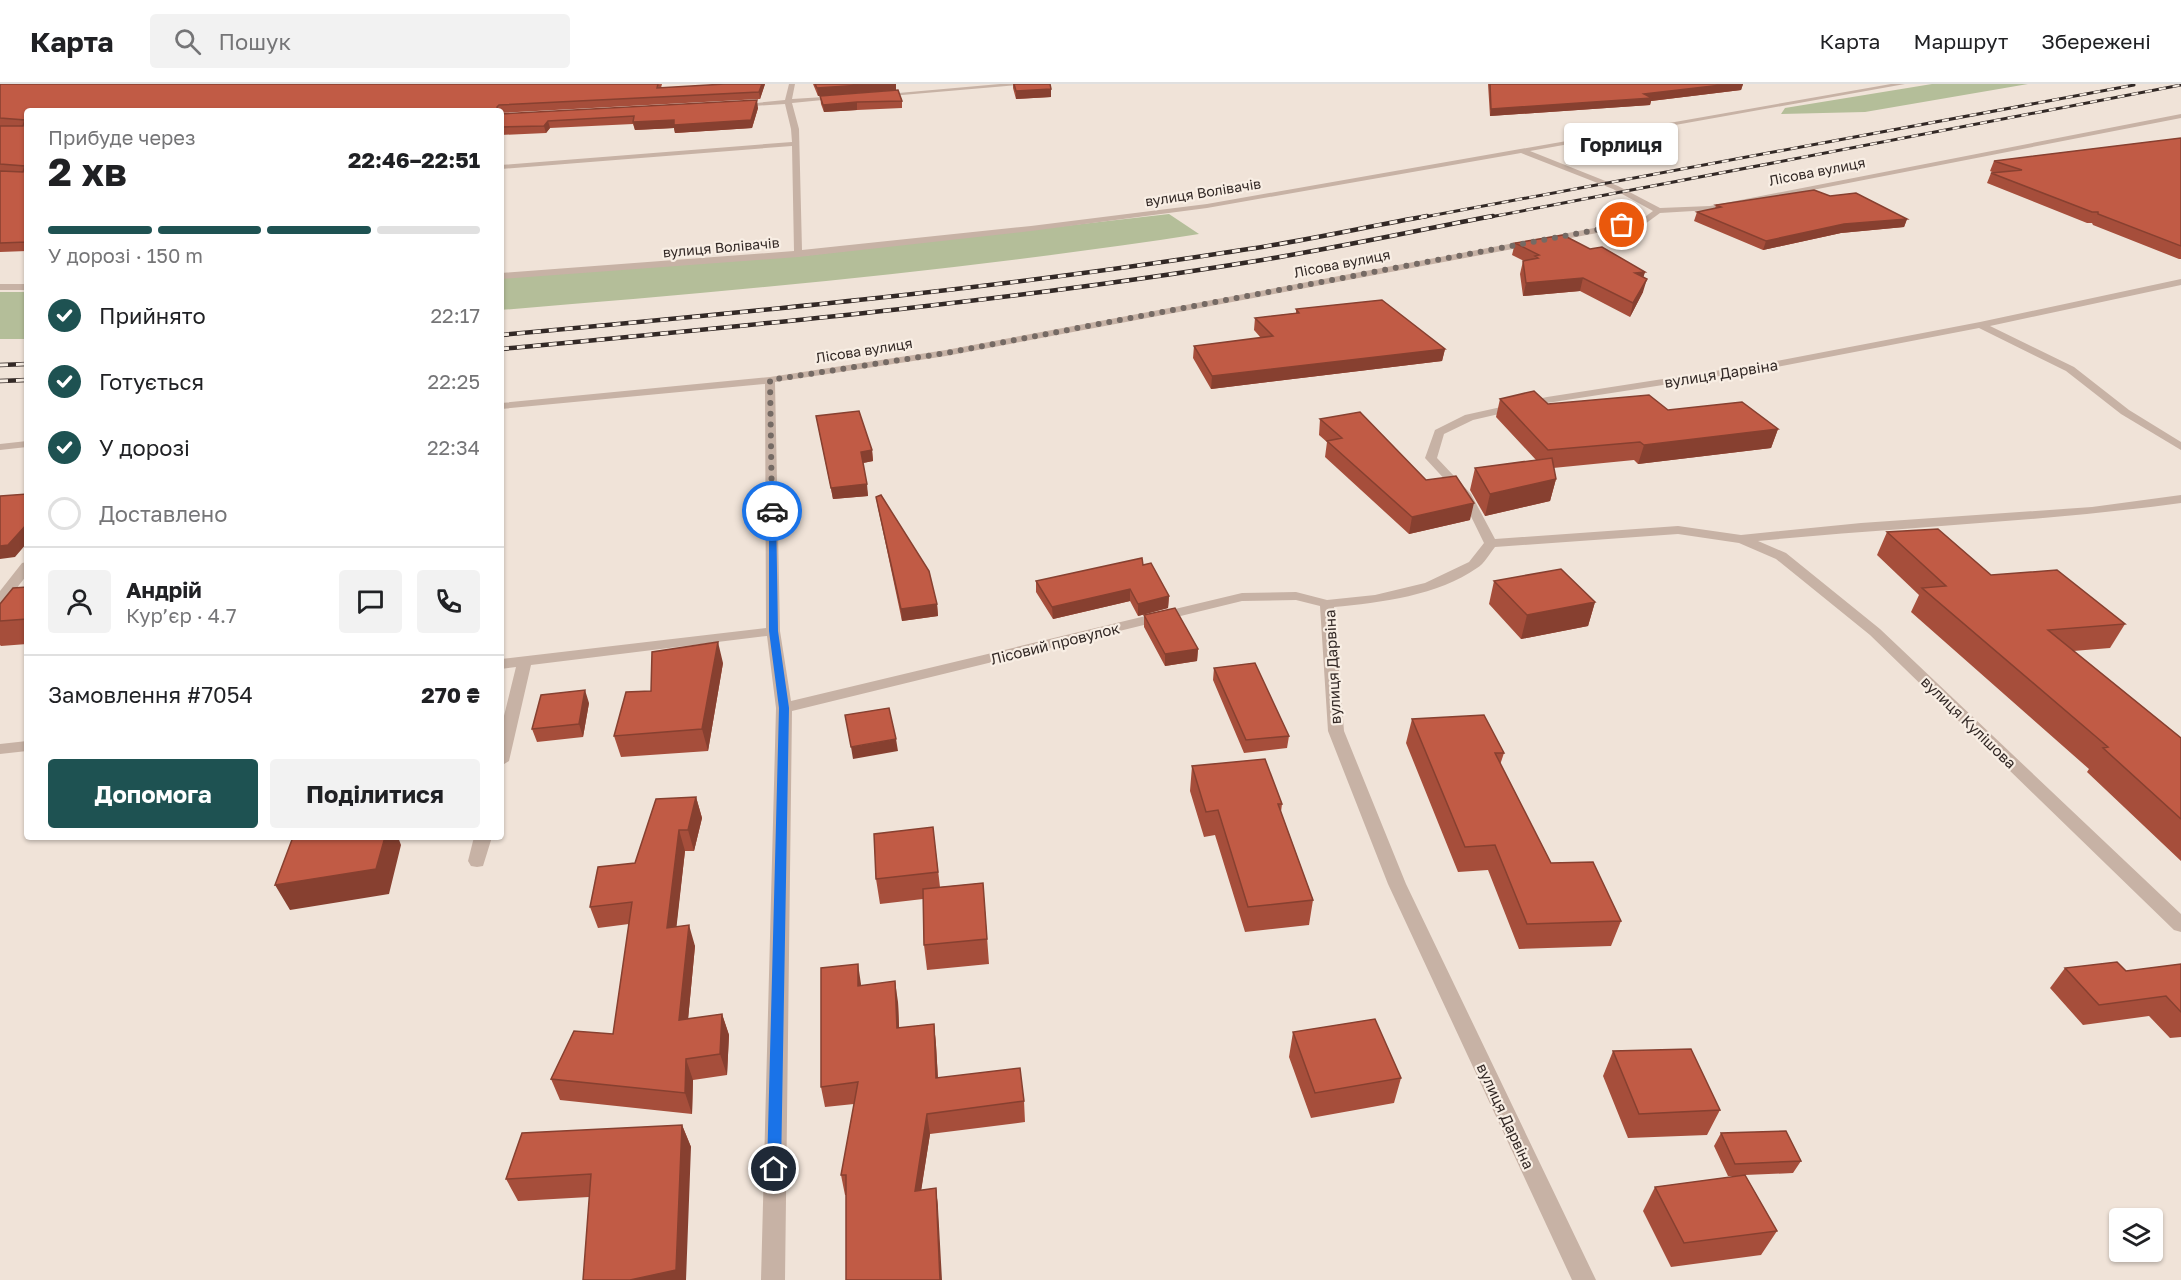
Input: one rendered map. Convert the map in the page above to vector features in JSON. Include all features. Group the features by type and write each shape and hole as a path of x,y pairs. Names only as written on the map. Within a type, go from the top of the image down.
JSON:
{"street":[{"path":"792,84 788,102 795,129 793,144 798,254"},
{"path":"871,96 1026,84"},
{"name":"вулиця Волівачів","path":"504,276 798,254 1207,206 1902,84"},
{"path":"730,105 847,98"},
{"name":"Лісова вулиця","path":"504,406 770,380 946,353 1645,220 1658,211 1710,208 2181,116"},
{"path":"504,166 793,144"},
{"path":"1520,150 1627,192 1654,206 1658,211"},
{"name":"вулиця Дарвіна","path":"1584,1280 1397,884 1336,731 1327,604 1375,599 1430,586 1474,565 1491,543 1467,497 1431,458 1439,432 1469,417 1547,400 1766,366 1980,325 2181,282"},
{"path":"0,287 24,287"},
{"path":"1980,325 2070,369 2125,412 2181,447"},
{"path":"770,380 773,631 784,708 772,1280"},
{"path":"0,447 24,444"},
{"path":"1491,543 1678,530 1741,539 1861,527 2092,511 2181,499"},
{"name":"вулиця Кулішова","path":"1741,539 1781,556 1875,632 2181,925"},
{"path":"0,600 24,570"},
{"name":"Лісовий провулок","path":"784,708 1242,597 1296,596 1327,604"},
{"path":"504,664 773,631"},
{"path":"504,748 525,661"},
{"path":"0,749 24,746"},
{"path":"477,861 482,840"}],"green space":[{"path":"1932,84 2028,84 1865,112 1781,114 1785,108"},
{"path":"1169,214 1199,234 938,269 504,310 504,278 801,256"},
{"path":"0,292 24,292 24,339 0,339"}],"building":[{"path":"0,84 658,84 657,88 762,84 759,92 499,105 497,108 24,108 24,120 0,118"},
{"path":"815,84 876,84 817,88"},
{"path":"1014,84 1050,84 1051,89 1016,91"},
{"path":"1490,84 1730,84 1644,94 1652,98 1491,109"},
{"path":"898,90 902,101 823,105 820,96"},
{"path":"757,100 751,120 674,125 674,120 633,122 634,116 548,121 544,126 504,127 504,114"},
{"path":"24,123 24,166 0,164 0,126 23,126"},
{"path":"2181,138 2181,246 2098,214 2098,212 2092,212 1991,173 2022,170 1994,161"},
{"path":"24,169 24,242 0,243 0,171 23,172"},
{"path":"1814,190 1830,196 1856,193 1907,219 1844,224 1766,241 1697,212 1721,207 1716,205"},
{"path":"1563,235 1590,249 1602,247 1645,272 1635,273 1647,279 1633,303 1583,278 1526,283 1523,261 1538,258 1535,256 1539,255 1515,243"},
{"path":"1382,300 1445,349 1212,376 1194,346 1273,336 1255,318 1299,313 1296,309"},
{"path":"1534,391 1548,404 1649,395 1668,410 1742,402 1778,429 1644,445 1640,442 1548,450 1500,399"},
{"path":"859,411 872,450 861,452 867,484 831,488 816,416"},
{"path":"1360,412 1426,480 1456,476 1474,503 1412,517 1327,441 1342,438 1320,419"},
{"path":"1552,458 1556,479 1490,494 1475,468"},
{"path":"24,494 24,527 8,545 0,546 0,496"},
{"path":"881,495 929,571 937,604 901,609 876,497"},
{"path":"1938,529 1991,575 2057,570 2125,624 2048,630 2181,738 2181,819 2103,748 2108,747 1922,588 1946,586 1887,532"},
{"path":"1142,558 1143,565 1151,563 1169,596 1138,604 1130,589 1052,607 1036,581"},
{"path":"1561,569 1595,602 1527,615 1494,581"},
{"path":"24,587 24,619 0,621 0,604 13,588"},
{"path":"1175,608 1198,649 1165,654 1144,615"},
{"path":"718,642 702,729 614,736 626,692 651,691 652,652"},
{"path":"1255,663 1289,736 1246,740 1214,668"},
{"path":"585,690 579,724 532,729 541,695"},
{"path":"889,708 896,739 851,747 845,715"},
{"path":"1484,715 1504,753 1495,753 1551,863 1593,862 1621,921 1527,924 1495,845 1465,847 1412,719"},
{"path":"1265,759 1282,804 1278,804 1313,900 1248,907 1218,810 1206,812 1192,766"},
{"path":"696,797 688,830 679,830 667,928 689,925 679,1020 722,1014 720,1054 686,1059 685,1093 551,1079 574,1031 613,1034 632,902 590,907 598,867 635,863 656,799"},
{"path":"933,827 938,872 876,879 874,834"},
{"path":"292,840 384,840 376,869 275,885"},
{"path":"983,883 987,939 924,945 923,889"},
{"path":"2117,962 2126,971 2181,964 2181,1012 2166,996 2099,1005 2065,968"},
{"path":"858,964 858,986 895,981 897,1028 934,1024 936,1078 1020,1068 1024,1101 927,1114 915,1191 936,1188 940,1280 846,1280 846,1175 841,1175 858,1082 821,1087 821,968"},
{"path":"1375,1019 1401,1078 1315,1093 1293,1032"},
{"path":"1691,1049 1720,1110 1639,1114 1613,1051"},
{"path":"682,1125 676,1270 630,1280 583,1280 591,1174 506,1179 522,1133"},
{"path":"1786,1131 1801,1161 1735,1164 1721,1133"},
{"path":"1745,1175 1777,1231 1684,1243 1655,1187"}],"railway":[{"path":"1419,218 2134,85"},
{"path":"1485,218 2181,85"},
{"path":"504,335 965,288 1150,264 1265,246 1427,216"},
{"path":"504,349 879,311 1068,289 1286,256 1493,216"},
{"path":"0,365 24,364"},
{"path":"0,381 24,380"}],"way so far":[{"path":"772,511 770,380 946,353 1622,225"}],"place":[{"name":"Горлиця","path":"1622,225"}],"route":[{"path":"772,511 773,631 784,708 774,1169"}]}
